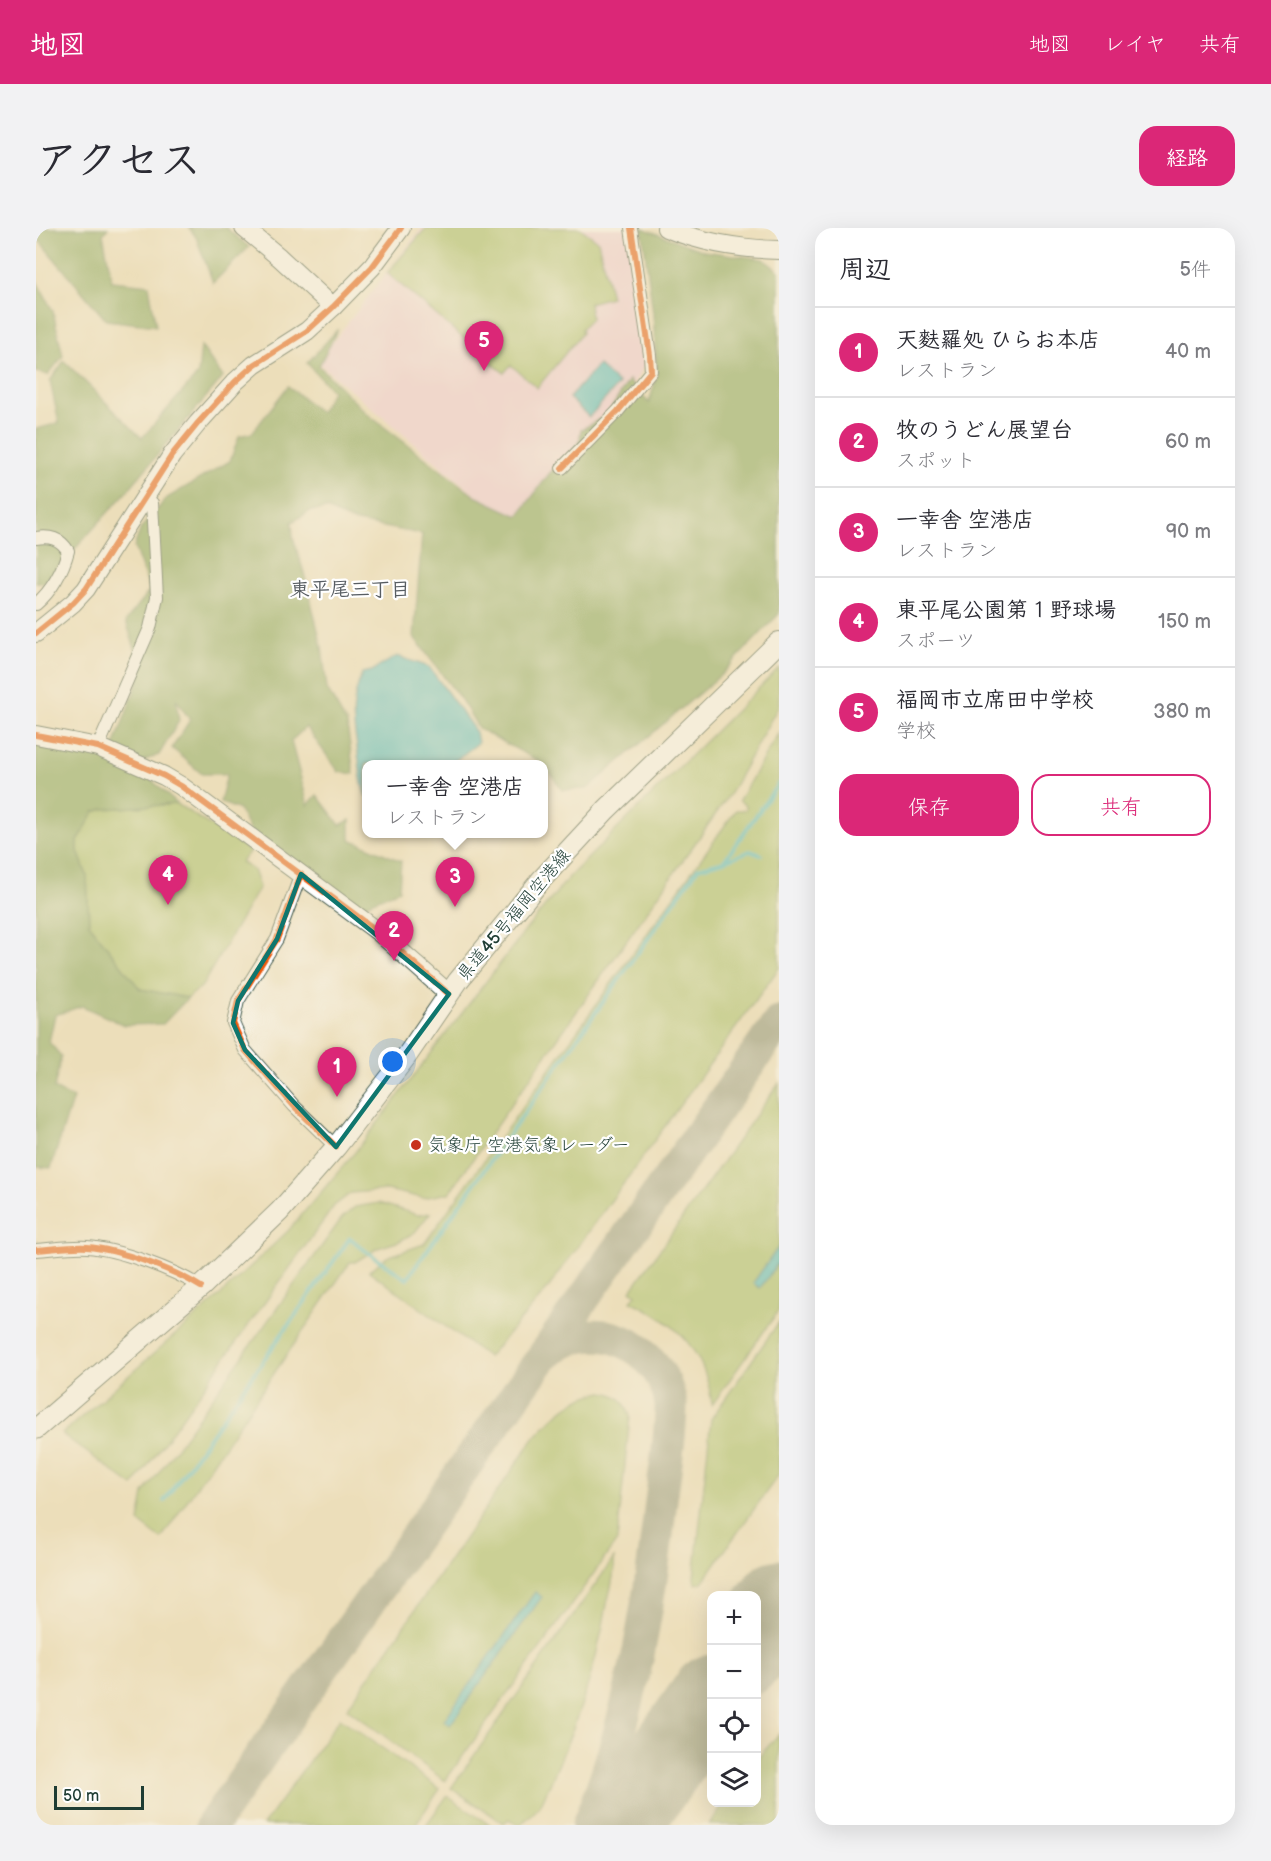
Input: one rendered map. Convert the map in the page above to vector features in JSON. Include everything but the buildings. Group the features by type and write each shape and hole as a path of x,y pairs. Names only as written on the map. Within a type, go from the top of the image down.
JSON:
{"main road":[{"name":"県道45号福岡空港線","path":"36,1430 201,1287 280,1211 336,1147 406,1057 449,994 541,880 606,810 779,642"}],"street":[{"path":"244,228 333,307"},
{"path":"36,633 73,603 86,589 172,454 235,382 254,365 307,331 333,307 372,267 401,228"},
{"path":"562,468 618,411 651,371 631,228"},
{"path":"666,228 716,244 743,249 779,250"},
{"path":"98,747 150,628 157,597 152,503 145,498"},
{"path":"36,538 53,537 63,542 68,551 64,567 44,598 36,604"},
{"path":"36,735 98,747 164,776 181,786 380,933 449,994"},
{"path":"301,874 277,939 238,1001 233,1023 245,1050 294,1106 336,1147"},
{"path":"36,1250 94,1248 140,1260 180,1274 201,1287"}],"highlighted area":[{"path":"301,874 449,994 336,1147 245,1050 233,1023 238,1001 277,939"}],"shaded area":[{"path":"422,228 627,228 645,364 638,378 512,526 317,362"}],"green space":[{"path":"36,228 108,228 103,234 112,281 149,285 156,326 106,320 36,237"},
{"path":"189,228 226,228 249,247 213,283 196,237"},
{"path":"426,228 580,228 598,241 611,297 589,303 591,319 537,388 511,365 504,373 387,273"},
{"path":"642,228 704,251 763,259 779,271 779,614 722,674 587,789 562,790 548,770 548,760 537,760 479,729 462,701 414,637 422,534 351,521 327,509 310,511 292,522 293,537 322,647 327,689 347,724 354,774 339,772 306,727 291,741 308,805 317,795 340,825 350,820 350,839 401,861 399,890 352,910 256,843 239,810 220,802 227,774 202,774 172,748 190,720 176,699 179,721 159,755 135,764 177,804 104,809 94,812 78,841 78,851 87,876 89,924 140,989 188,998 163,1024 124,1025 82,1006 55,1015 49,1042 61,1056 54,1089 73,1098 51,1168 36,1167 36,741 113,749 142,670 126,621 150,590 134,547 141,528 167,498 230,461 239,436 252,433 288,386 320,412 332,391 307,363 338,329 319,366 366,413 475,496 518,516 549,474 579,443 581,430 607,415 629,380 649,403 657,375 653,313"},
{"path":"36,280 53,311 63,356 48,375 36,372"},
{"path":"201,346 223,377 123,496 44,583 36,582 36,429 59,423 50,381 64,361 142,438 198,374"},
{"path":"779,668 779,705 729,795 449,1193 423,1198 387,1190 351,1193 334,1206 133,1486 62,1434 216,1299 288,1231 356,1151 528,927 570,876"},
{"path":"779,732 779,968 546,1291 488,1357 369,1271 387,1257 424,1244 736,810 745,810 747,807 739,800"},
{"path":"177,804 250,851 241,862 253,870 259,887 202,986 188,998 140,989 89,924 87,876 78,851 78,841 94,812 104,809"},
{"path":"779,1083 779,1310 712,1405 703,1369 687,1341 663,1319 631,1301 636,1294 631,1290"},
{"path":"379,1203 418,1215 430,1213 415,1232 400,1241 378,1248 355,1262 350,1262 161,1539 139,1522 144,1493 342,1218 355,1207"},
{"path":"779,1322 779,1474 706,1577 701,1583 696,1584 694,1578 711,1419"},
{"path":"603,1392 613,1394 620,1399 630,1416 617,1541 445,1781 347,1708 535,1437 573,1402"},
{"path":"614,1558 612,1581 596,1656 563,1754 538,1808 520,1825 509,1819 504,1823 451,1788"},
{"path":"340,1718 440,1789 415,1825 263,1825"},
{"path":"779,1734 779,1825 709,1825 722,1807 761,1807 761,1754"},
{"path":"447,1796 490,1825 426,1825"}],"water":[{"path":"598,365 619,384 589,417 569,398"},
{"path":"397,656 429,667 476,732 478,743 456,760 362,760 362,783 354,726 354,708 362,673 372,671"},
{"path":"779,1246 779,1262 760,1288 753,1283"},
{"path":"535,1592 542,1597 450,1725 444,1720"}],"waterway":[{"path":"724,861 779,783"},
{"path":"164,1501 350,1238 407,1279 698,868 750,851 761,855"}],"taxiway":[{"path":"212,1825 779,1022"},
{"path":"544,1356 563,1343 583,1336 603,1336 622,1341 639,1350 653,1365 664,1383 671,1404 667,1457 643,1630 626,1709 588,1825"},
{"path":"761,1673 779,1657"},
{"path":"633,1806 707,1724"}],"runway":[{"path":"761,1624 779,1600"},
{"path":"620,1825 709,1699"}],"cycle path":[{"path":"36,633 73,603 86,589 172,455 198,423 235,382 254,365 307,331 333,307 372,267 401,228"},
{"path":"562,468 618,411 651,371 631,228"},
{"path":"36,735 98,747 164,776 181,786 380,933 449,994"},
{"path":"301,874 277,939 238,1001 233,1023 245,1050 294,1106 336,1147"},
{"path":"36,1250 81,1247 114,1252 162,1267 201,1287"}],"place":[{"name":"福岡市立席田中学校","path":"484,371"},
{"name":"東平尾公園第１野球場","path":"168,905"},
{"name":"一幸舎 空港店","path":"455,907"},
{"name":"牧のうどん展望台","path":"394,961"},
{"name":"天麩羅処 ひらお本店","path":"337,1097"},
{"name":"気象庁 空港気象レーダー","path":"416,1145"}],"district":[{"name":"東平尾三丁目","path":"350,590"}]}
